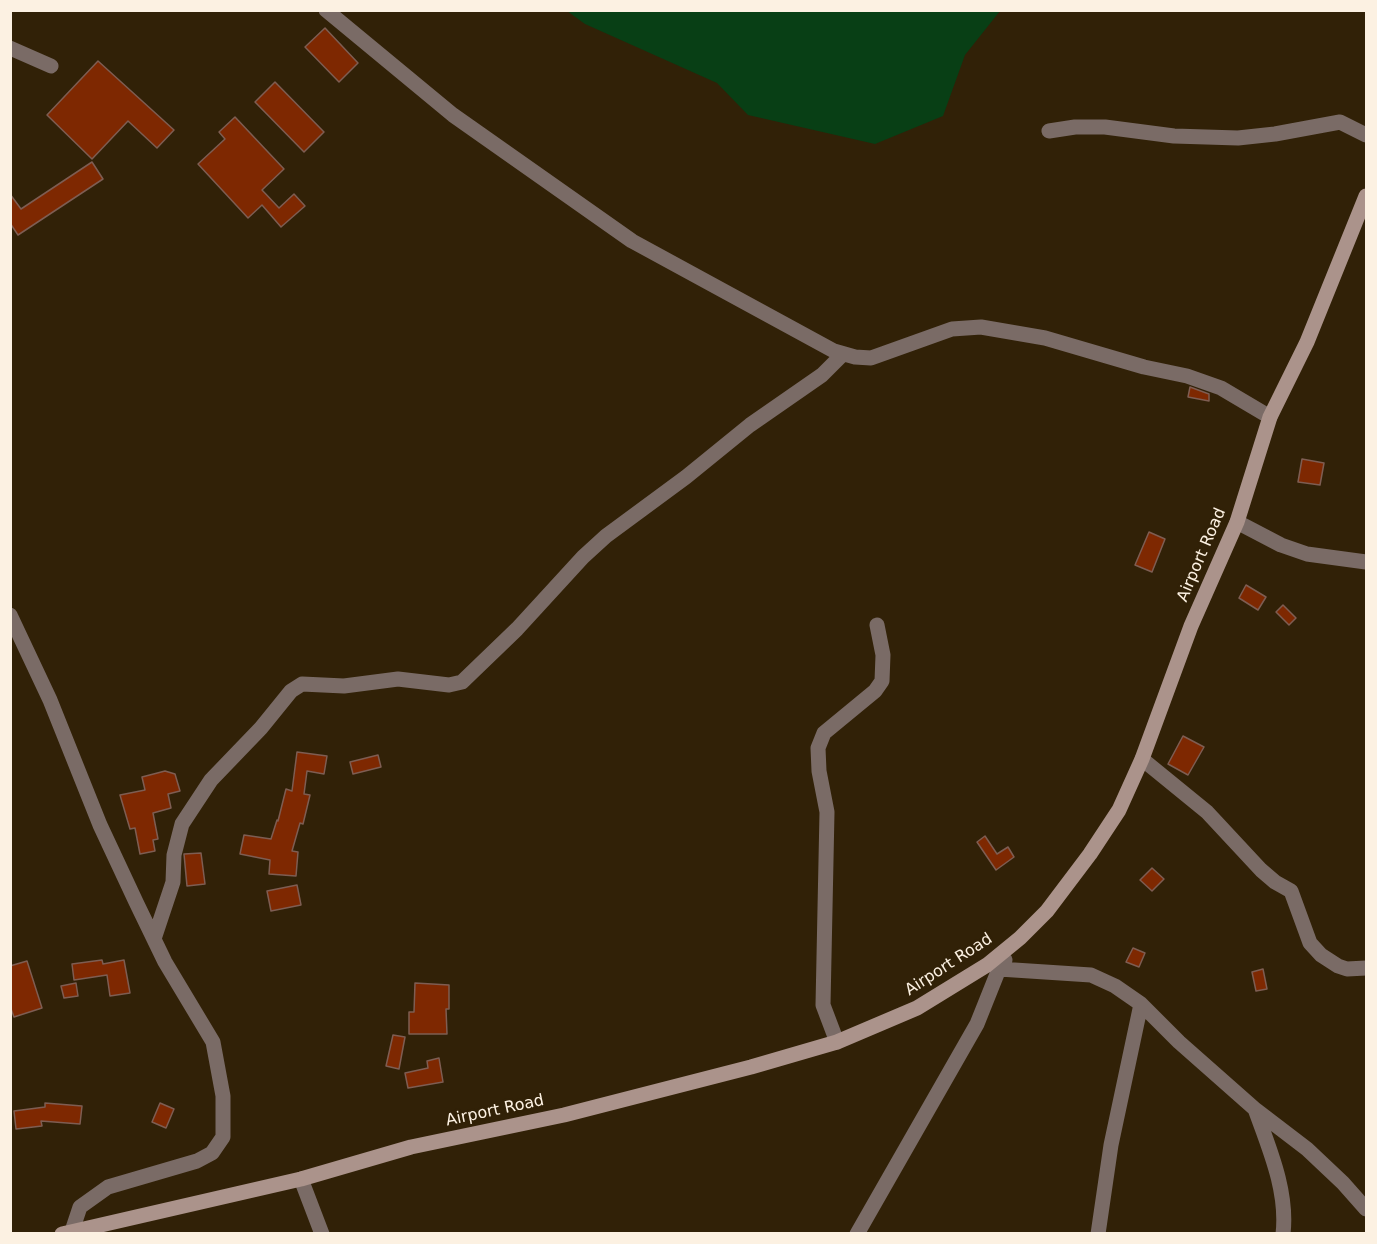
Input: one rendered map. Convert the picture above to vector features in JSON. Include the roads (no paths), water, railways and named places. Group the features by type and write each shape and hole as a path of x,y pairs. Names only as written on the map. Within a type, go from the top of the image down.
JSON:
{"main road":[{"name":"Airport Road","path":"67,1232 300,1179 411,1147 564,1115 751,1067 837,1042 917,1008 987,965 1020,938 1047,911 1090,854 1119,810 1142,759 1191,626 1237,522 1270,417 1307,342 1366,196"}],"street":[{"path":"326,10 453,115 632,241 834,351 855,357 871,358 951,329 981,327 1046,338 1144,367 1187,376 1221,388 1270,417"},
{"path":"10,48 51,66"},
{"path":"1049,131 1076,127 1105,127 1174,136 1238,138 1340,122 1366,135"},
{"path":"154,939 173,882 174,855 182,824 211,780 261,729 291,691 302,684 344,686 398,679 449,685 462,682 518,629 583,557 606,536 686,477 750,425 822,375 843,354"},
{"path":"1237,522 1281,545 1307,554 1366,562"},
{"path":"10,615 50,700 100,825 154,939 178,986 213,1042 223,1096 223,1137 212,1153 197,1161 108,1188 80,1207 67,1232"},
{"path":"837,1042 823,1005 827,812 819,771 818,748 824,733 875,691 882,681 883,656 877,625"},
{"path":"1142,759 1207,812 1261,870 1275,882 1291,891 1310,943 1321,956 1347,969 1366,968"},
{"path":"857,1233 976,1024 999,969 1020,938"},
{"path":"999,969 1091,975 1115,986 1142,1004 1179,1042 1255,1108 1307,1149 1343,1183 1366,1209"},
{"path":"1098,1233 1111,1145 1142,1004"},
{"path":"1255,1108 1276,1167 1285,1218 1283,1233"},
{"path":"300,1179 322,1233"}]}
